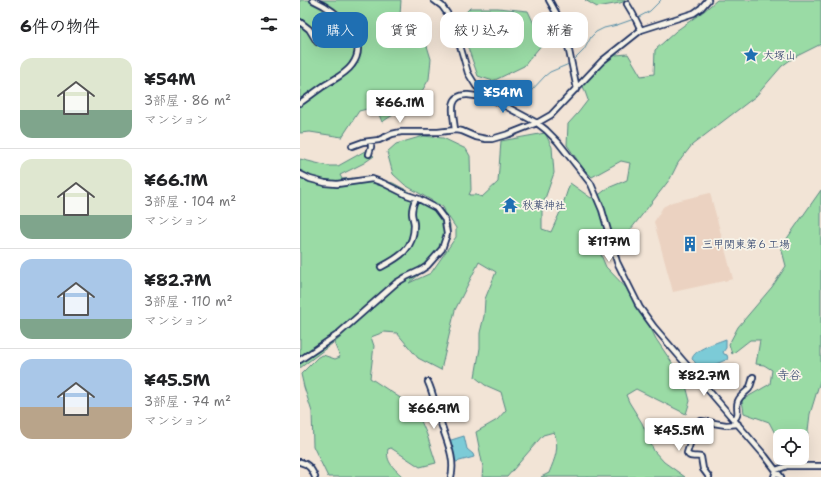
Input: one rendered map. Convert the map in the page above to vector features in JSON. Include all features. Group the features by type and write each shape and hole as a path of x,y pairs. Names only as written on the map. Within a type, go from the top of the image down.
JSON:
{"street":[{"path":"300,103 346,71 357,57 357,40 349,27 334,11 313,0"},
{"path":"434,0 442,6 452,20 470,77 476,86 487,96 537,123 554,138 588,180 601,208 600,210 616,268 632,297 654,327 766,456 781,477"},
{"path":"549,0 564,27 576,89"},
{"path":"352,146 363,142 379,140 392,134 407,132 438,132 456,130 476,137 492,139 537,123 551,115 602,61 641,30 694,13 708,0"},
{"path":"627,4 641,30"},
{"path":"300,22 309,29 312,34"},
{"path":"456,130 452,112 457,97 460,95 487,96"},
{"path":"369,154 371,142"},
{"path":"300,174 310,180 325,183 337,184 372,179 383,183 436,208 445,220 447,234 442,249 426,266 396,283 337,335 300,360"},
{"path":"381,267 400,256 406,251 410,244 414,224 412,210 416,198"},
{"path":"736,422 738,413 737,402 750,387 753,377"},
{"path":"428,382 450,450 453,464 451,477"},
{"path":"710,477 703,469 701,457 690,457 687,453 696,425 701,421 726,425 736,422"},
{"path":"300,462 307,464 315,477"},
{"path":"776,470 787,466 821,466"},
{"path":"774,477 776,470"}],"shaded area":[{"path":"710,193 733,279 673,292 654,222 663,207 672,202"}],"green space":[{"path":"300,0 401,0 400,12 376,12 376,48 428,48 431,59 429,79 418,98 398,106 393,115 382,122 378,112 371,108 359,111 342,137 310,132 300,133"},
{"path":"585,0 628,0 597,7"},
{"path":"717,0 821,0 821,44 793,58 782,66 756,96 692,145 678,163 670,179 631,229 624,246 601,255 606,267 636,298 656,339 685,382 690,401 686,414 636,389 626,395 642,423 654,451 664,462 685,477 541,477 549,473 555,458 557,443 554,432 543,435 507,477 482,477 483,467 476,432 497,420 506,410 501,392 485,385 475,377 480,348 480,333 484,316 485,299 496,272 479,262 455,310 441,370 418,358 397,333 384,332 371,337 374,346 370,378 408,403 421,421 436,463 420,467 391,448 388,449 387,454 389,461 403,477 328,477 313,446 312,412 301,374 318,357 323,355 335,359 340,357 334,343 341,337 300,368 300,159 328,166 338,166 365,151 374,156 364,163 340,175 342,179 368,177 393,183 445,211 443,207 405,185 393,174 387,152 396,144 423,136 443,138 466,149 470,156 471,190 469,195 482,197 498,182 501,141 545,133 552,147 554,173 542,207 542,229 551,232 561,210 570,183 591,198 608,188 627,180 630,163 621,161 592,177 583,168 567,145 568,124 588,100 583,86 602,65 616,55 628,54 641,76 654,74 655,50 676,31","holes":["446,213 456,228 456,237 431,273 409,283 430,266 450,238 450,225"]},
{"path":"470,8 498,8 528,11 532,20 532,48 539,48 524,66 493,81 478,76 468,48 524,48 524,12 466,12"},
{"path":"821,190 821,378 810,414 808,429 773,430 769,422 744,413 742,400 770,384 772,370 764,365 756,364 760,340 750,340 732,354 729,344 738,327 772,287 786,266 781,247"}],"water":[{"path":"726,339 726,348 723,352 727,355 728,359 697,372 695,362 692,359 694,355 701,349"},
{"path":"464,436 467,449 473,454 474,457 456,462 448,441"}],"waterway":[{"path":"637,18 650,11 661,0"},
{"path":"573,61 584,50 591,37 596,32 634,19"},
{"path":"517,101 531,91 550,72 569,64"}],"place":[{"name":"大塚山","path":"751,55"},
{"name":"秋葉神社","path":"510,205"},
{"name":"三甲関東第６工場","path":"690,244"}],"district":[{"name":"寺谷","path":"789,375"}]}
